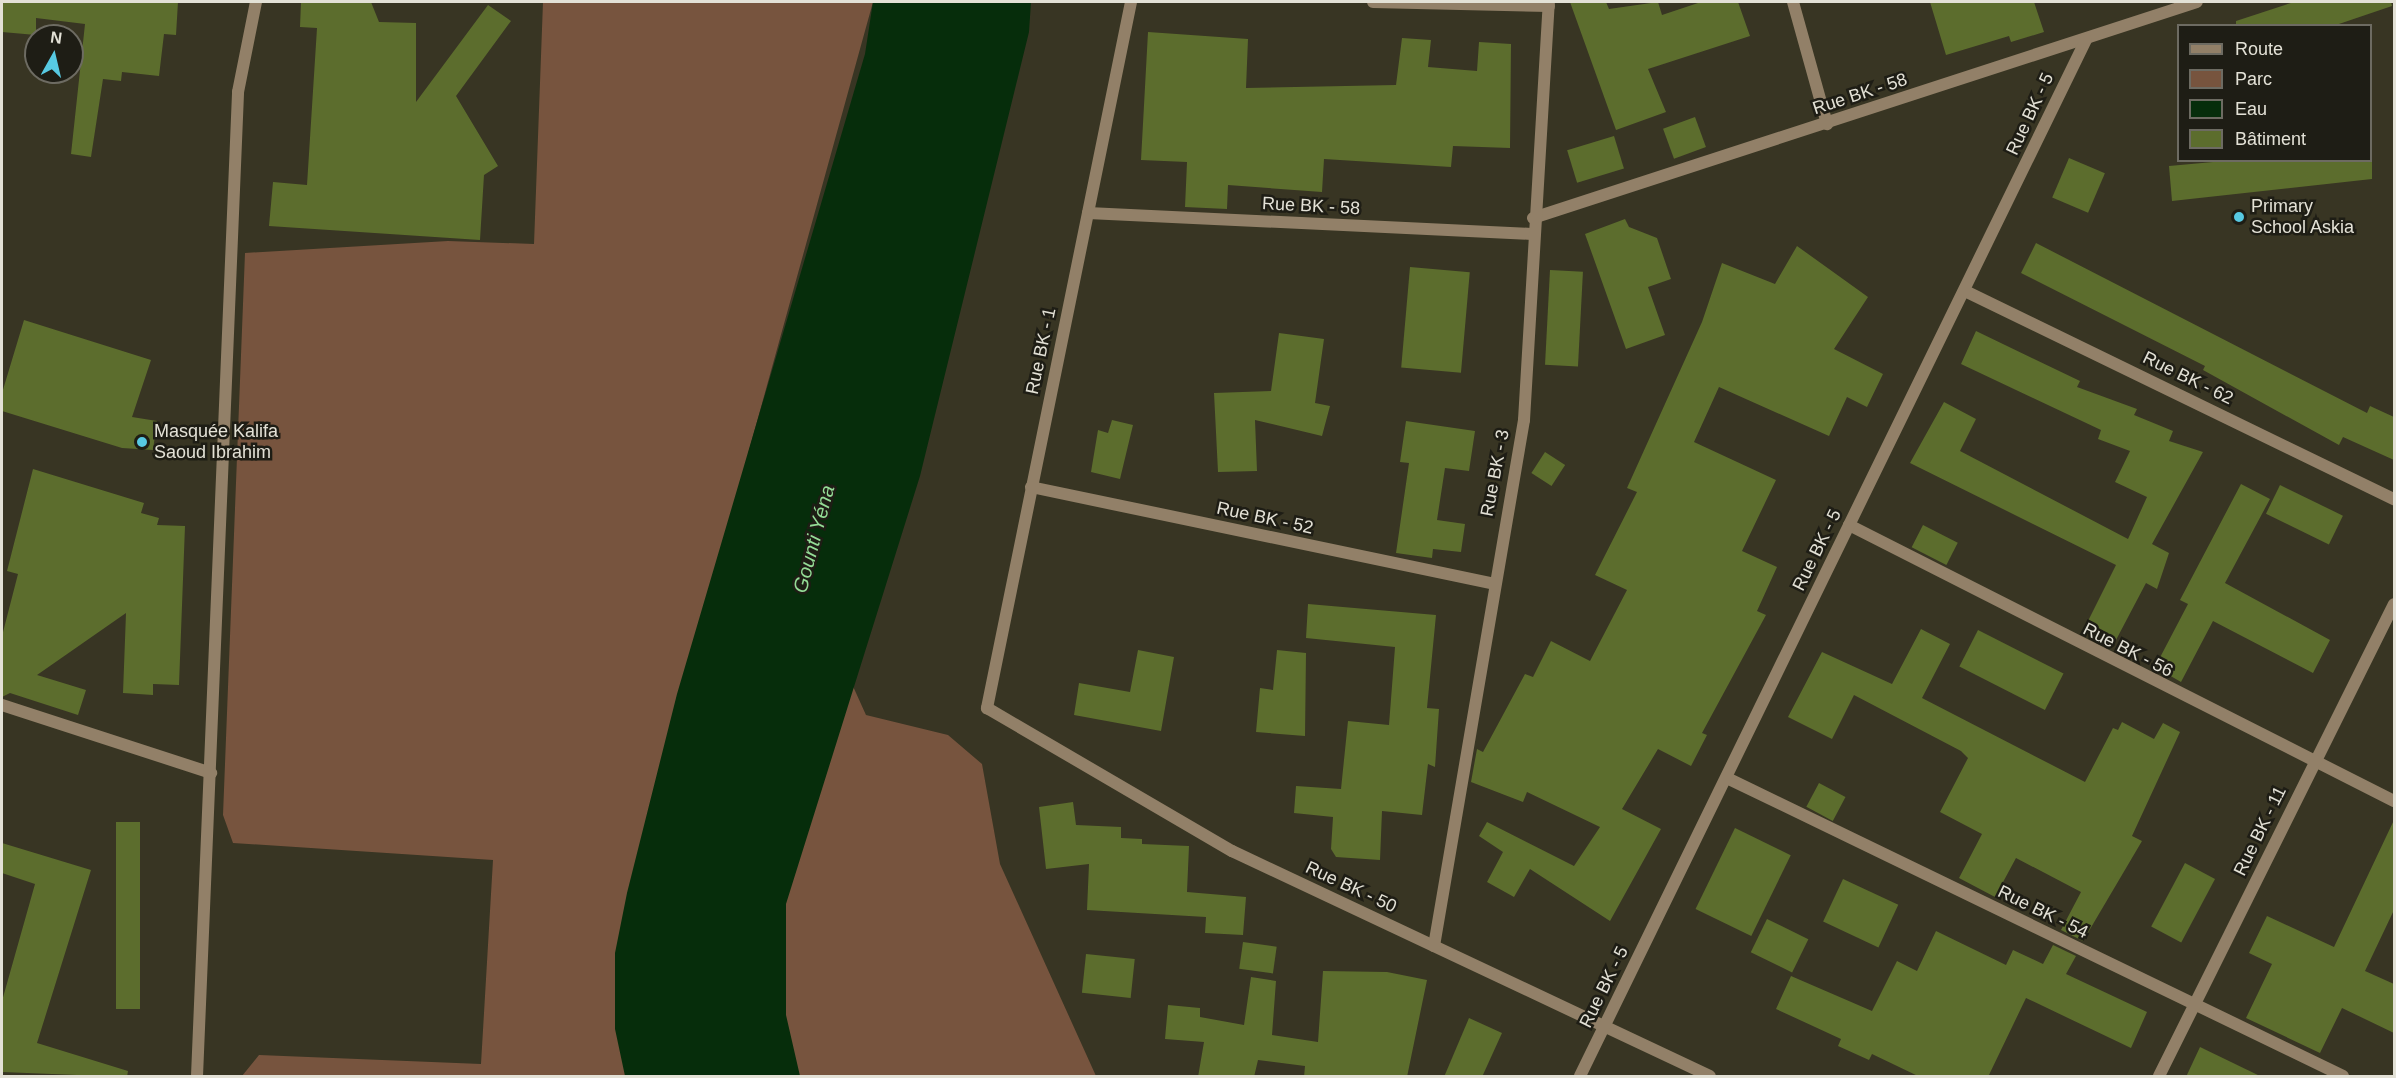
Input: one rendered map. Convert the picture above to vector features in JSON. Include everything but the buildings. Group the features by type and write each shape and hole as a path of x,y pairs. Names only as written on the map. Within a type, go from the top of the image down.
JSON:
{"street":[{"path":"197,1077 238,92 256,2"},
{"name":"Rue BK - 1","path":"987,708 1131,2"},
{"path":"1372,2 1549,4"},
{"path":"1792,2 1827,124"},
{"name":"Rue BK - 58","path":"1533,218 2086,40 2166,6 2197,2"},
{"name":"Rue BK - 3","path":"1434,946 1492,583 1524,420 1532,234 1549,4"},
{"name":"Rue BK - 5","path":"1580,1077 1728,779 1849,525 2086,40"},
{"name":"Rue BK - 58","path":"1088,213 1532,234"},
{"name":"Rue BK - 62","path":"1965,291 2394,499"},
{"name":"Rue BK - 52","path":"1031,486 1492,583"},
{"name":"Rue BK - 56","path":"1849,525 2394,801"},
{"name":"Rue BK - 11","path":"2160,1077 2394,604"},
{"path":"2,705 210,773"},
{"name":"Rue BK - 50","path":"987,708 1232,851 1604,1029 1710,1077"},
{"name":"Rue BK - 54","path":"1728,779 2343,1077"}],"green space":[{"path":"543,2 873,2 748,454 866,715 948,735 982,764 1000,864 1096,1076 242,1076 259,1055 481,1064 493,860 233,843 223,815 245,253 448,241 534,244"}],"water":[{"name":"Gounti Yéna","path":"873,2 1031,2 1029,32 920,476 786,904 786,1015 800,1076 625,1076 615,1029 615,953 627,893 677,694 865,54"}],"place":[{"name":"Primary School Askia","path":"2239,217"},
{"name":"Masquée Kalifa Saoud Ibrahim","path":"142,442"}]}
